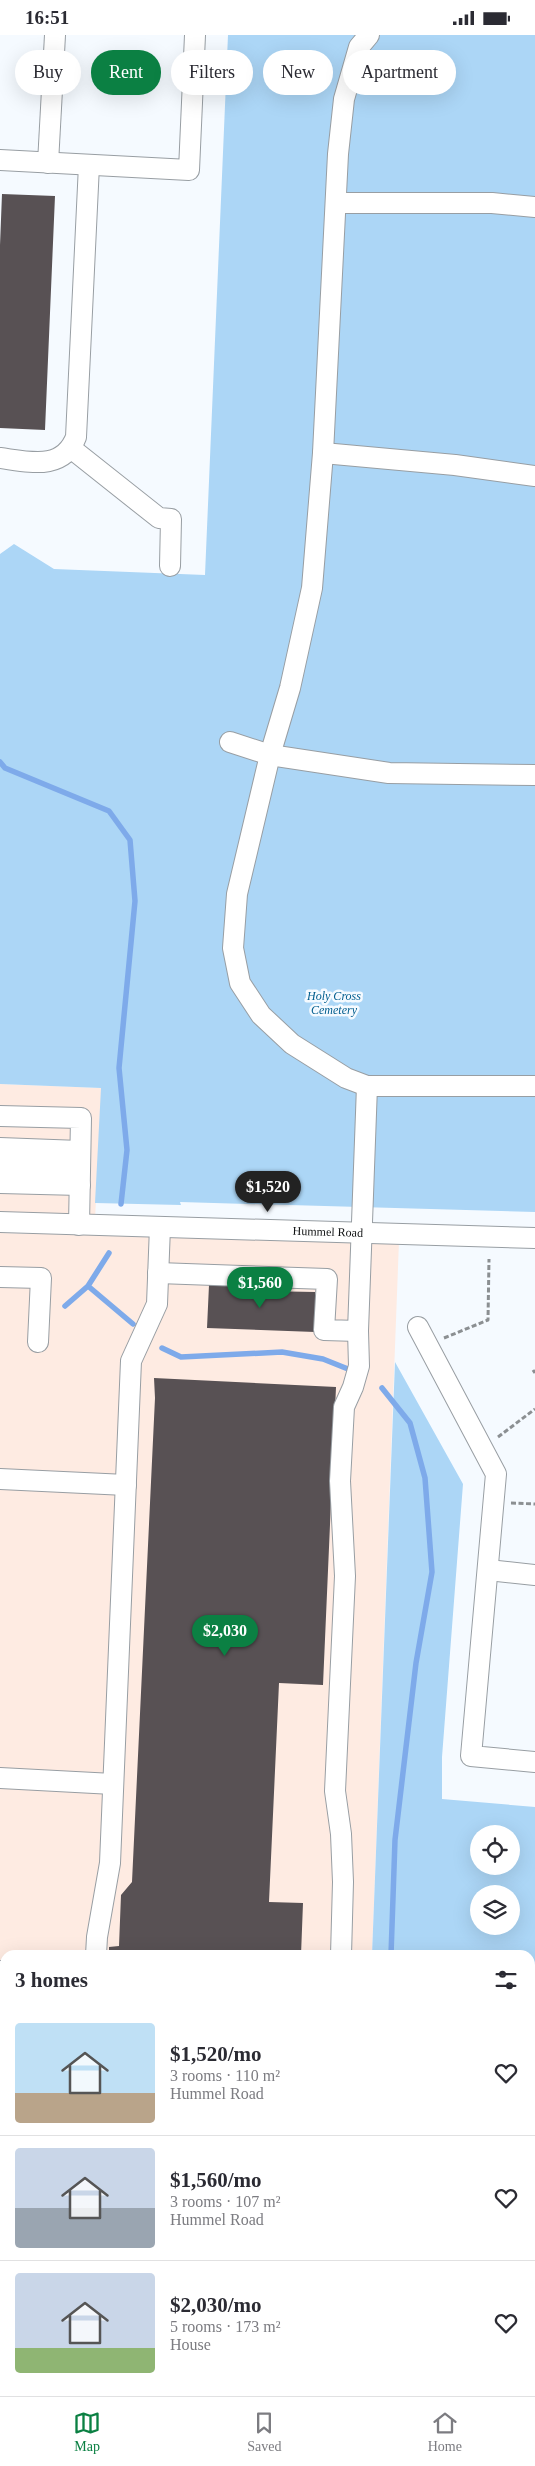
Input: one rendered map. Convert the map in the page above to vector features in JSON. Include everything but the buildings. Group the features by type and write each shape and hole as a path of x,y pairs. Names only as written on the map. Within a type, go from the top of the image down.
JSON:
{"street":[{"path":"48,163 54,35"},
{"path":"0,160 189,170 195,35"},
{"path":"369,35 359,47 344,99 338,154 323,453 312,588 290,689 270,755 237,894 233,948 240,983 261,1015 292,1044 346,1078 367,1086 535,1086"},
{"path":"0,458 39,462 60,459 72,449 78,423 89,165"},
{"path":"336,203 492,203 535,207"},
{"path":"72,449 159,518 171,519 170,566"},
{"path":"323,453 455,465 535,476"},
{"path":"230,741 270,755 389,773 535,775"},
{"path":"341,1950 343,1882 341,1834 335,1791 346,1575 340,1481 344,1407 360,1367 358,1331 367,1086"},
{"path":"0,1116 81,1118 79,1225"},
{"path":"0,1148 80,1169"},
{"path":"0,1157 80,1169"},
{"path":"0,1166 80,1169"},
{"path":"0,1176 80,1169"},
{"path":"0,1183 80,1169"},
{"name":"Hummel Road","path":"0,1222 535,1238"},
{"path":"96,1950 110,1863 131,1361 141,1337 156,1311 160,1227"},
{"path":"158,1273 327,1279 324,1329 358,1331"},
{"path":"0,1277 41,1278 38,1342"},
{"path":"418,1327 496,1474 471,1756 535,1762"},
{"path":"0,1479 126,1485"},
{"path":"488,1570 535,1575"},
{"path":"0,1777 113,1784"}],"path":[{"path":"449,1335 488,1320 489,1259"},
{"path":"502,1434 535,1409"},
{"path":"519,1503 535,1504"}],"shaded area":[{"path":"0,1084 102,1088 95,1219 0,1216"},
{"path":"0,1233 399,1241 372,1950 0,1950"}],"green space":[{"name":"Holy Cross Cemetery","path":"228,35 535,35 535,1212 180,1202 181,1205 95,1203 101,1088 0,1084 0,554 14,544 54,569 205,575 225,95 253,95 253,50 227,50"},
{"path":"395,1362 463,1484 442,1757 442,1799 535,1807 535,1950 372,1950"}],"waterway":[{"path":"0,762 5,768 109,811 130,840 135,901 119,1068 127,1150 121,1204"},
{"path":"109,1253 88,1286 133,1324"},
{"path":"65,1306 88,1286"},
{"path":"162,1348 181,1357 282,1352 323,1359 348,1369"},
{"path":"382,1388 410,1423 425,1478 432,1572 416,1663 395,1840 391,1950"}]}
